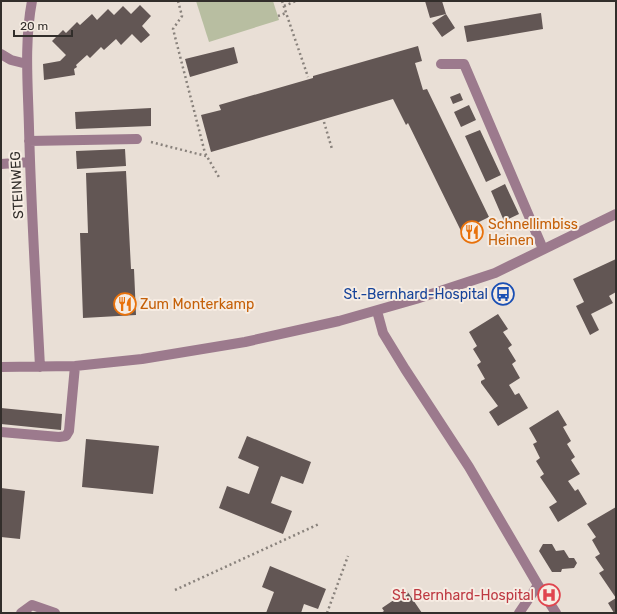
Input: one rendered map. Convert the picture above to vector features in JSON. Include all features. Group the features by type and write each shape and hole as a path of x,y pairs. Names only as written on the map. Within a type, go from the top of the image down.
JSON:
{"street":[{"name":"STEINWEG","path":"32,1 28,21 27,64 30,162 40,367"},
{"path":"1,54 11,60 27,64"},
{"path":"441,64 464,64 543,249"},
{"path":"30,141 137,139"},
{"path":"1,164 30,162"},
{"path":"1,367 75,366 142,359 245,342 340,321 377,311 495,273 616,214"},
{"path":"377,311 387,339 469,468 556,613"},
{"path":"1,432 59,437 66,436 69,431 75,366"},
{"path":"519,613 538,585"},
{"path":"21,613 32,604 55,613"}],"path":[{"path":"178,1 182,16 172,29 206,156 220,179"},
{"path":"282,1 308,77"},
{"path":"284,6 296,1"},
{"path":"278,16 286,13"},
{"path":"324,122 332,149"},
{"path":"137,139 206,156"},
{"path":"175,590 319,524"},
{"path":"327,613 348,556"}],"green space":[{"path":"196,1 273,1 279,20 209,42"}],"building":[{"path":"425,1 442,1 446,14 430,18"},
{"path":"140,5 151,16 142,26 150,35 141,43 132,34 121,45 116,39 104,50 101,47 90,58 87,55 76,65 77,67 74,69 75,75 44,80 43,64 60,61 66,55 52,41 63,30 66,33 77,22 80,25 92,14 97,20 108,9 114,15 123,6 131,14"},
{"path":"541,13 543,29 467,42 464,26"},
{"path":"446,14 455,28 442,37 432,23"},
{"path":"418,46 422,61 415,63 423,90 427,89 489,217 461,231 408,123 406,125 393,99 211,152 201,115 221,110 219,105"},
{"path":"234,47 238,63 190,77 185,59"},
{"path":"460,93 463,100 453,104 450,97"},
{"path":"469,105 476,120 461,127 454,112"},
{"path":"151,108 151,126 76,129 75,112"},
{"path":"480,130 501,175 486,182 465,136"},
{"path":"125,149 126,166 77,169 76,151"},
{"path":"126,171 131,269 134,269 136,315 83,318 80,233 88,233 86,173"},
{"path":"505,184 519,214 504,221 491,191"},
{"path":"616,259 616,292 609,296 613,303 591,314 599,330 590,335 576,306 584,302 573,279"},
{"path":"498,314 508,329 503,332 512,345 508,348 516,361 512,364 520,378 509,385 515,395 519,393 528,408 498,426 489,412 498,406 481,383 481,381 485,379 477,365 481,362 473,349 477,346 469,332"},
{"path":"1,408 62,414 61,430 1,424"},
{"path":"558,410 567,425 563,427 571,441 567,444 575,457 571,460 580,474 568,481 575,491 578,489 587,504 558,522 549,507 557,502 540,477 544,474 536,461 540,458 533,444 537,442 529,428"},
{"path":"247,436 311,462 303,484 281,476 271,503 292,511 283,534 219,508 227,486 249,494 259,467 238,458"},
{"path":"86,439 159,446 153,494 82,487"},
{"path":"1,488 25,491 20,539 1,537"},
{"path":"616,507 616,598 599,573 604,570 595,557 600,554 592,540 596,537 587,524"},
{"path":"543,544 552,544 556,551 564,550 569,558 574,558 577,563 574,568 562,569 561,572 552,572 539,551"},
{"path":"270,566 326,589 318,609 304,604 301,613 266,613 274,592 262,587"},
{"path":"407,591 422,613 381,613 384,611 382,608"},
{"path":"616,598 616,613 614,613 608,603"}],"place":[{"name":"Schnellimbiss Heinen","path":"472,232"},
{"name":"St.-Bernhard-Hospital","path":"503,294"},
{"name":"Zum Monterkamp","path":"125,304"},
{"name":"St. Bernhard-Hospital","path":"549,595"}]}
